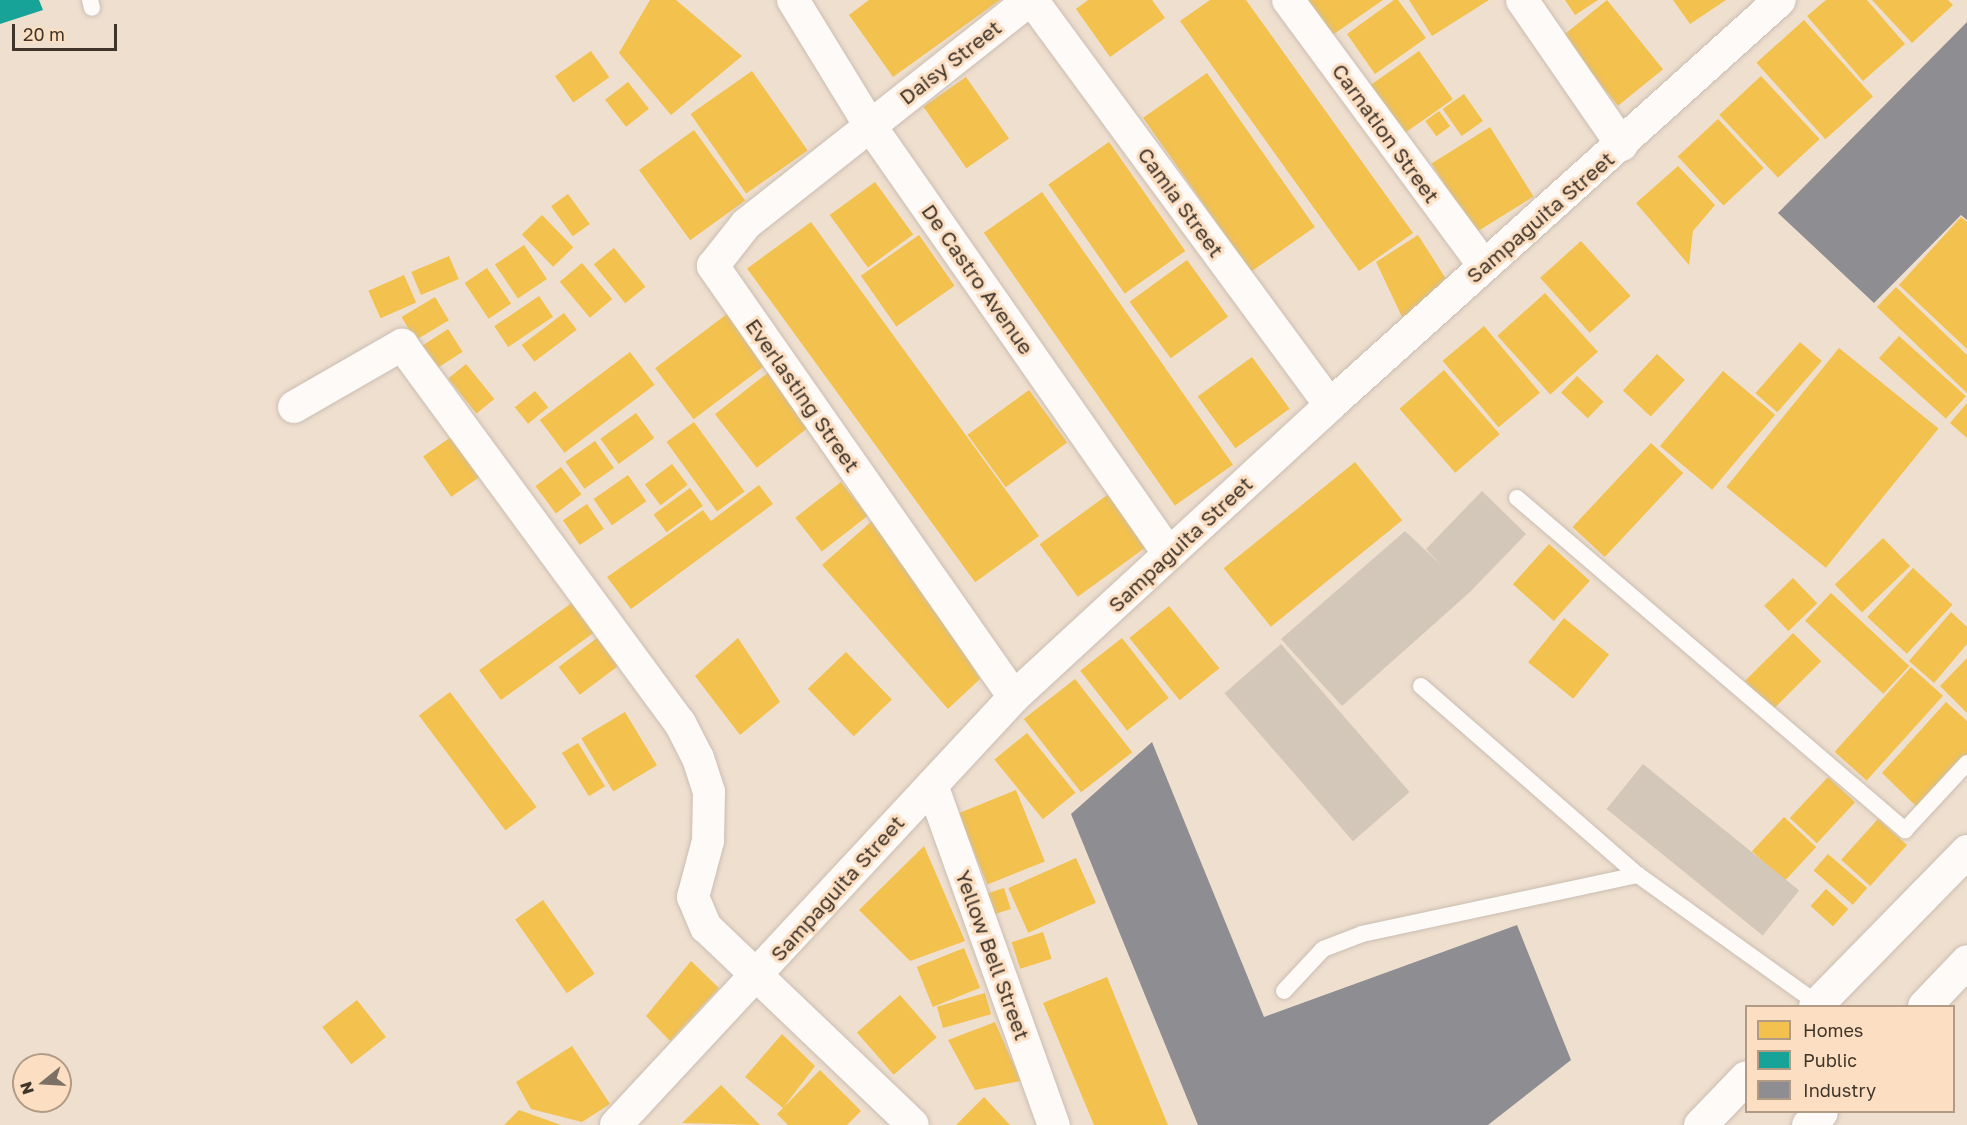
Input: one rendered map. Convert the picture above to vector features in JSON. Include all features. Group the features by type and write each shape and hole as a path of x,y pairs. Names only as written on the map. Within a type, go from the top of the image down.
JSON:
{"main road":[{"path":"1816,1005 1967,851"},
{"path":"1925,1005 1967,961"},
{"path":"1700,1125 1745,1078"},
{"path":"1808,1125 1820,1113"}],"street":[{"name":"De Castro Avenue","path":"793,0 869,124 1169,554"},
{"name":"Daisy Street","path":"869,124 1031,0"},
{"name":"Camia Street","path":"1031,0 1330,405"},
{"name":"Carnation Street","path":"1288,0 1484,266"},
{"path":"1522,0 1622,145"},
{"name":"Sampaguita Street","path":"626,1122 932,784 1014,697 1330,405 1622,145 1779,1"},
{"name":"Everlasting Street","path":"869,124 746,224 713,266 1014,697"},
{"path":"294,407 402,345 680,723 698,758 709,792 708,841 693,897 706,927 913,1125"},
{"name":"Yellow Bell Street","path":"932,784 1054,1125"}],"lane":[{"path":"1517,498 1905,830 1967,763"},
{"path":"1421,687 1638,875 1816,1005"},
{"path":"1284,991 1323,949 1362,934 1638,875"}],"building: Homes":[{"path":"650,0 676,0 742,56 671,115 619,53"},
{"path":"869,0 1000,0 893,77 849,15"},
{"path":"1088,0 1152,0 1165,18 1110,57 1076,9"},
{"path":"1210,0 1246,0 1413,233 1359,271 1180,21"},
{"path":"1305,0 1383,0 1331,36"},
{"path":"1394,0 1398,0 1426,38 1375,74 1347,34"},
{"path":"1409,0 1489,0 1432,36"},
{"path":"1565,0 1598,0 1575,15"},
{"path":"1607,0 1663,69 1618,106 1562,37"},
{"path":"1673,0 1726,0 1690,24"},
{"path":"1826,0 1867,0 1905,44 1863,81 1807,16"},
{"path":"1872,0 1948,0 1953,5 1912,43"},
{"path":"1804,20 1873,97 1825,139 1756,63"},
{"path":"591,51 609,77 573,102 555,76"},
{"path":"1419,51 1453,99 1396,139 1362,91"},
{"path":"752,71 808,150 746,193 691,114"},
{"path":"1207,73 1315,227 1251,272 1143,118"},
{"path":"1761,76 1820,139 1778,178 1719,115"},
{"path":"966,77 1009,138 966,168 923,107"},
{"path":"628,82 649,109 626,127 605,100"},
{"path":"1464,94 1483,121 1462,136 1443,109"},
{"path":"1439,111 1450,126 1436,136 1425,121"},
{"path":"1718,119 1764,168 1723,206 1678,157"},
{"path":"1490,127 1533,197 1475,233 1431,164"},
{"path":"694,130 745,200 690,240 639,170"},
{"path":"1109,142 1185,251 1125,293 1048,184"},
{"path":"1678,166 1715,205 1693,231 1689,265 1636,203"},
{"path":"875,182 913,235 868,268 830,215"},
{"path":"1042,192 1233,465 1175,506 984,233"},
{"path":"568,194 590,224 573,236 551,206"},
{"path":"542,215 573,247 553,267 522,234"},
{"path":"1961,217 1967,222 1967,349 1899,285"},
{"path":"811,222 1039,536 975,582 747,268"},
{"path":"919,235 955,286 896,327 861,276"},
{"path":"1418,235 1448,282 1421,301 1424,308 1404,321 1376,262"},
{"path":"1581,241 1631,296 1590,333 1540,278"},
{"path":"524,245 547,279 518,299 495,265"},
{"path":"614,248 645,287 625,303 594,264"},
{"path":"449,256 459,279 421,295 411,272"},
{"path":"1187,260 1228,317 1171,358 1130,302"},
{"path":"582,263 612,299 590,318 560,282"},
{"path":"487,268 511,304 489,319 465,283"},
{"path":"404,275 416,302 381,318 368,291"},
{"path":"1896,287 1967,355 1967,393 1877,307"},
{"path":"1545,293 1598,352 1550,395 1497,336"},
{"path":"539,296 553,317 508,347 494,326"},
{"path":"435,297 449,320 415,340 402,317"},
{"path":"731,311 770,362 694,419 655,368"},
{"path":"564,313 577,330 534,362 522,345"},
{"path":"1484,326 1540,393 1499,427 1443,361"},
{"path":"448,329 463,352 435,370 420,347"},
{"path":"1899,336 1966,396 1946,419 1879,358"},
{"path":"1800,342 1822,361 1777,412 1755,393"},
{"path":"1839,348 1938,429 1826,568 1726,487"},
{"path":"630,352 655,385 564,453 540,420"},
{"path":"1657,354 1685,380 1651,416 1623,391"},
{"path":"1252,357 1290,409 1235,448 1198,396"},
{"path":"466,364 494,399 476,413 448,378"},
{"path":"774,368 816,422 757,468 715,414"},
{"path":"1444,370 1500,434 1455,473 1399,409"},
{"path":"1723,371 1775,415 1712,490 1660,446"},
{"path":"1577,376 1604,402 1588,418 1561,393"},
{"path":"1029,390 1067,443 1006,487 968,435"},
{"path":"535,391 548,407 528,424 515,407"},
{"path":"1967,403 1967,438 1950,423"},
{"path":"636,413 654,438 619,464 600,439"},
{"path":"694,422 745,492 717,512 666,442"},
{"path":"451,437 479,477 451,497 423,457"},
{"path":"595,441 614,468 584,489 566,462"},
{"path":"1651,443 1683,473 1605,557 1573,527"},
{"path":"1355,462 1402,520 1271,627 1224,568"},
{"path":"672,464 688,485 660,505 645,484"},
{"path":"561,467 581,494 556,513 535,486"},
{"path":"628,475 646,501 612,525 594,499"},
{"path":"841,482 867,516 822,552 795,518"},
{"path":"759,485 773,504 631,609 607,577 703,510 711,521"},
{"path":"690,488 703,506 667,532 654,514"},
{"path":"1110,493 1148,546 1078,597 1040,544"},
{"path":"587,504 604,529 580,545 563,520"},
{"path":"872,521 910,565 980,679 948,709 822,565"},
{"path":"1883,538 1910,566 1862,613 1835,585"},
{"path":"1549,544 1590,581 1554,621 1513,584"},
{"path":"1913,568 1952,605 1907,654 1867,617"},
{"path":"1793,578 1817,603 1789,631 1764,606"},
{"path":"1831,593 1909,666 1883,694 1805,621"},
{"path":"573,602 595,632 501,700 479,670"},
{"path":"1169,606 1219,668 1180,700 1129,638"},
{"path":"1951,612 1967,627 1967,644 1934,683 1909,661"},
{"path":"1564,618 1609,655 1573,699 1528,662"},
{"path":"1793,633 1821,661 1773,709 1745,681"},
{"path":"601,635 622,663 580,695 559,667"},
{"path":"738,638 780,702 740,735 695,676"},
{"path":"1122,638 1169,698 1127,731 1080,671"},
{"path":"846,652 892,699 854,736 808,689"},
{"path":"1967,658 1967,713 1940,686"},
{"path":"1911,667 1943,696 1867,780 1835,752"},
{"path":"1075,679 1132,752 1081,792 1024,719"},
{"path":"450,692 537,807 506,830 419,715"},
{"path":"1946,702 1967,721 1967,757 1918,808 1882,773"},
{"path":"625,712 657,765 613,791 581,738"},
{"path":"1027,733 1075,793 1043,819 994,759"},
{"path":"578,743 605,786 589,796 562,753"},
{"path":"1828,777 1855,802 1817,843 1790,818"},
{"path":"1016,790 1045,861 987,885 959,813"},
{"path":"1784,817 1816,847 1784,881 1752,851"},
{"path":"1878,819 1907,845 1870,886 1841,860"},
{"path":"924,846 965,941 910,961 859,910"},
{"path":"1828,854 1867,888 1853,905 1814,871"},
{"path":"1076,858 1096,903 1028,933 1008,888"},
{"path":"1004,888 1011,909 994,914 987,894"},
{"path":"1826,889 1848,909 1833,926 1811,906"},
{"path":"543,900 595,974 567,993 515,920"},
{"path":"1043,932 1052,959 1020,969 1012,942"},
{"path":"964,948 980,988 933,1007 917,967"},
{"path":"691,961 719,988 670,1041 646,1016"},
{"path":"1107,977 1168,1125 1094,1125 1043,1003"},
{"path":"985,993 991,1014 943,1028 937,1007"},
{"path":"900,995 937,1037 894,1075 857,1032"},
{"path":"357,1000 386,1037 351,1064 322,1027"},
{"path":"995,1022 1021,1081 975,1090 948,1040"},
{"path":"782,1034 815,1066 783,1108 745,1077"},
{"path":"572,1046 610,1104 582,1122 531,1109 516,1082"},
{"path":"820,1070 861,1111 847,1125 788,1125 777,1114"},
{"path":"721,1085 760,1125 682,1123"},
{"path":"984,1097 1010,1125 956,1125"},
{"path":"519,1110 561,1125 504,1125"}],"building: Public":[{"path":"0,0 39,0 43,10 0,24"}],"building: Industry":[{"path":"1967,22 1967,220 1961,215 1874,303 1778,213"},
{"path":"1152,742 1264,1017 1517,925 1571,1060 1488,1125 1198,1125 1071,814"}],"building: Other":[{"path":"1482,491 1526,534 1470,592 1342,706 1281,639 1405,531 1441,565 1426,549"},
{"path":"1281,644 1410,792 1353,841 1224,693"},
{"path":"1643,764 1799,890 1763,936 1606,809"}]}
